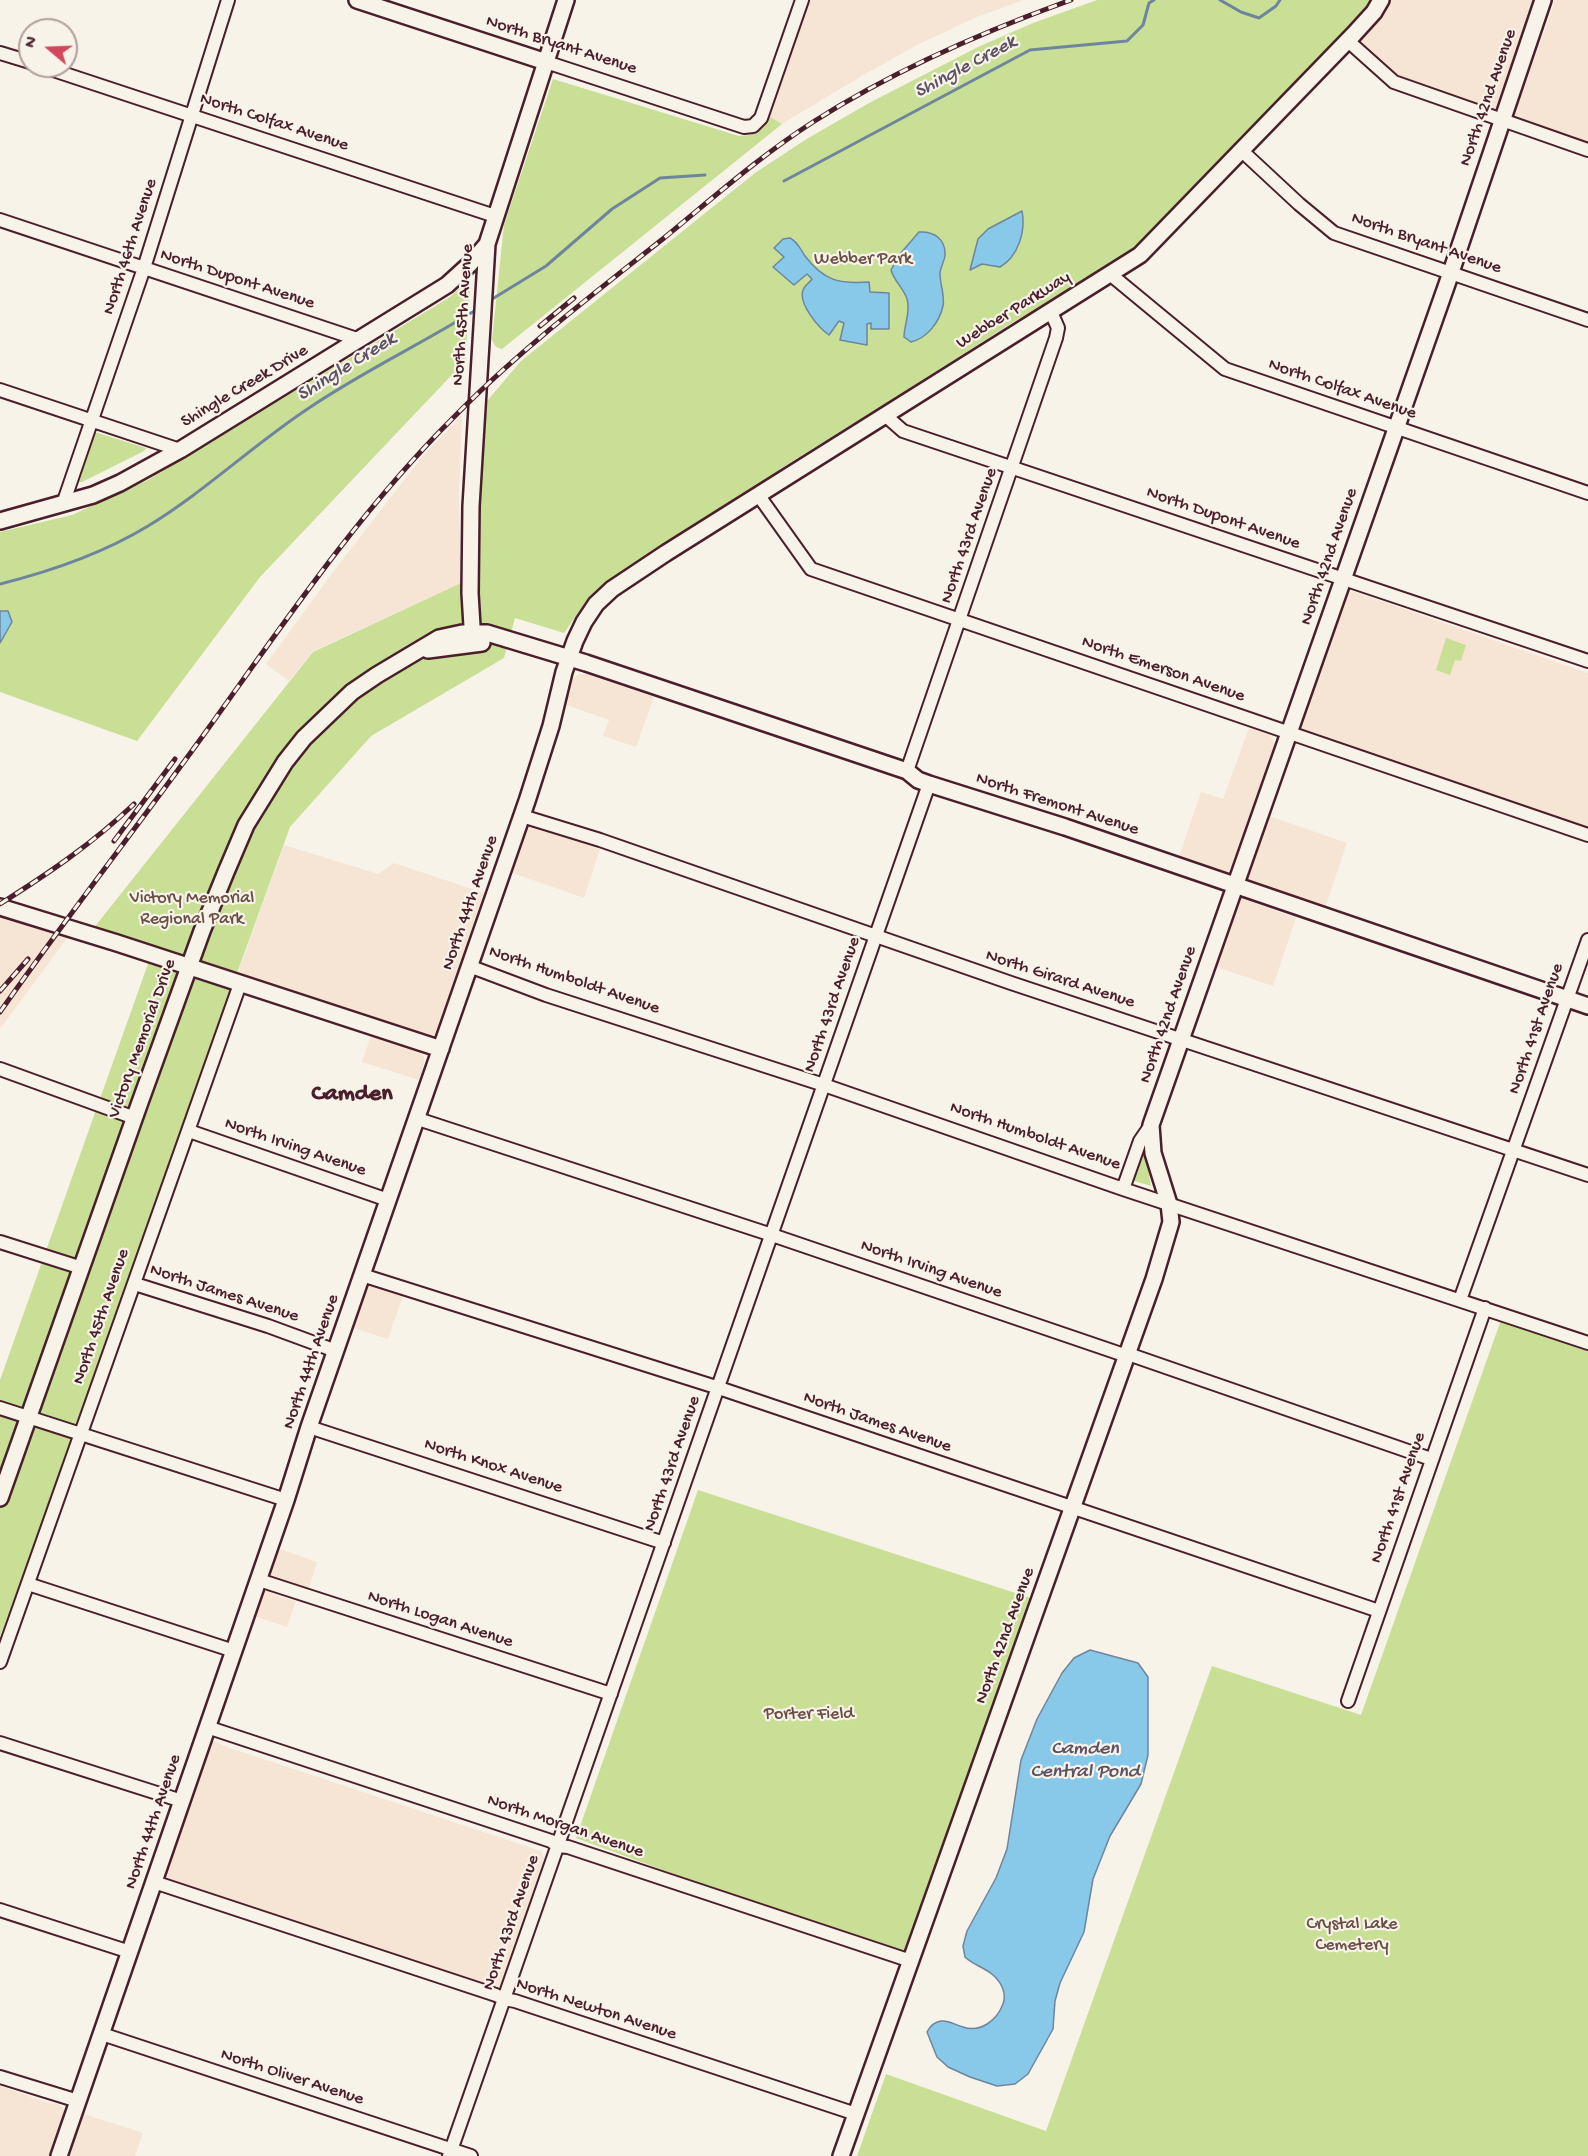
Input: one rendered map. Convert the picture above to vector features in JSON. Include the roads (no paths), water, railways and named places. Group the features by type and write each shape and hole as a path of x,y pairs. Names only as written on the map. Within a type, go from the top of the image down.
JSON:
{"street":[{"name":"North 46th Avenue","path":"63,504 144,268 228,0"},
{"name":"North Bryant Avenue","path":"357,0 744,128 753,126 761,118 802,0"},
{"name":"North 45th Avenue","path":"473,638 470,592 471,506 487,244 566,0"},
{"name":"Webber Parkway","path":"612,589 1140,255 1157,240 1374,12 1381,0"},
{"name":"North 42nd Avenue","path":"1123,1189 1140,1141 1151,1125 1396,428 1543,0"},
{"path":"1347,40 1394,82 1588,150"},
{"path":"0,53 18,58"},
{"name":"North Colfax Avenue","path":"77,78 495,216"},
{"name":"North Bryant Avenue","path":"1242,151 1334,233 1588,320"},
{"name":"North Dupont Avenue","path":"0,220 360,340"},
{"name":"Shingle Creek Drive","path":"0,521 102,491 180,450 447,285 487,244"},
{"name":"North Colfax Avenue","path":"1110,274 1225,369 1588,493"},
{"name":"North 43rd Avenue","path":"908,771 1056,338 1058,328 1051,312"},
{"path":"0,390 180,450"},
{"name":"North Dupont Avenue","path":"886,416 903,431 1588,661"},
{"name":"North Emerson Avenue","path":"759,496 811,569 1588,835"},
{"name":"North 44th Avenue","path":"59,2156 522,816 551,726 569,657 584,622 596,604 612,589"},
{"name":"Victory Memorial Drive","path":"0,1498 189,968 246,825 285,762 318,724 352,692 439,638 516,640"},
{"name":"North Fremont Avenue","path":"516,640 908,771 918,780 929,784 1065,827 1588,1006"},
{"name":"North 43rd Avenue","path":"450,2153 929,784"},
{"name":"North Girard Avenue","path":"522,816 600,840 876,937 1588,1175"},
{"path":"0,907 441,1049"},
{"name":"North 41st Avenue","path":"1460,1300 1588,940"},
{"name":"North Humboldt Avenue","path":"469,966 546,995 824,1085 1123,1189 1588,1343"},
{"name":"North 45th Avenue","path":"0,1662 240,984"},
{"path":"0,1069 135,1118"},
{"name":"North Irving Avenue","path":"417,1119 772,1235 1127,1356 1131,1355 1431,1459"},
{"name":"North 42nd Avenue","path":"841,2156 1168,1236 1171,1222 1153,1153 1151,1125"},
{"name":"North Irving Avenue","path":"189,1131 388,1200"},
{"path":"0,1242 82,1268"},
{"name":"North James Avenue","path":"362,1275 719,1388 1379,1611"},
{"name":"North James Avenue","path":"135,1284 268,1326 336,1352"},
{"name":"North 41st Avenue","path":"1348,1701 1485,1308"},
{"path":"0,1408 286,1500"},
{"name":"North Knox Avenue","path":"309,1427 664,1543"},
{"name":"North Logan Avenue","path":"259,1580 611,1694"},
{"path":"28,1584 234,1651"},
{"name":"North Morgan Avenue","path":"207,1727 550,1841 558,1846 568,1847 911,1960"},
{"path":"0,1743 182,1801"},
{"name":"North Newton Avenue","path":"154,1882 856,2114"},
{"path":"0,1910 130,1952"},
{"name":"North Oliver Avenue","path":"102,2034 450,2153 471,2156"},
{"path":"0,2077 78,2101"}],"water":[{"path":"1022,211 1022,235 1012,257 1000,267 982,264 970,270 978,239 988,229"},
{"path":"919,232 930,233 938,237 945,250 940,274 943,302 939,318 931,329 922,337 911,342 904,337 907,299 891,270 900,254"},
{"path":"790,238 812,264 826,276 841,281 869,282 870,292 889,293 889,329 871,329 871,323 867,324 867,345 840,340 844,323 839,321 829,335 825,332 806,309 802,296 803,290 812,279 807,274 794,285 773,267 784,257 774,248 783,239"},
{"path":"0,611 8,611 12,622 0,643"},
{"name":"Camden Central Pond","path":"1090,1650 1138,1663 1148,1677 1148,1755 1141,1784 1110,1836 1093,1879 1084,1932 1060,1983 1055,2001 1053,2029 1028,2074 1015,2084 997,2086 948,2067 937,2057 927,2032 932,2025 941,2021 970,2028 982,2027 997,2015 1003,2004 1004,1992 999,1981 990,1972 965,1957 963,1946 967,1931 996,1878 1007,1849 1021,1760 1037,1719 1062,1673 1074,1658"}],"waterway":[{"name":"Shingle Creek","path":"784,181 1030,50 1127,41 1143,25 1149,3 1154,0"},
{"name":"Shingle Creek","path":"1220,0 1241,12 1259,18 1276,6 1280,0"},
{"name":"Shingle Creek","path":"489,301 546,266 612,209 660,178 705,175"},
{"name":"Shingle Creek","path":"0,584 76,561 131,536 189,499 286,424 327,396 479,308"}],"railway":[{"path":"0,1012 295,607 355,529 418,455 477,394 582,303 793,135 843,103 906,69 1004,25 1071,0"},
{"path":"540,326 574,298"},
{"path":"114,841 175,759"},
{"path":"0,904 70,857 134,804"},
{"path":"0,991 28,959"}],"district":[{"name":"Camden","path":"352,1095"}],"park label":[{"name":"Webber Park","path":"863,260"},
{"name":"Victory Memorial Regional Park","path":"192,909"},
{"name":"Porter Field","path":"809,1715"},
{"name":"Crystal Lake Cemetery","path":"1352,1935"}]}
